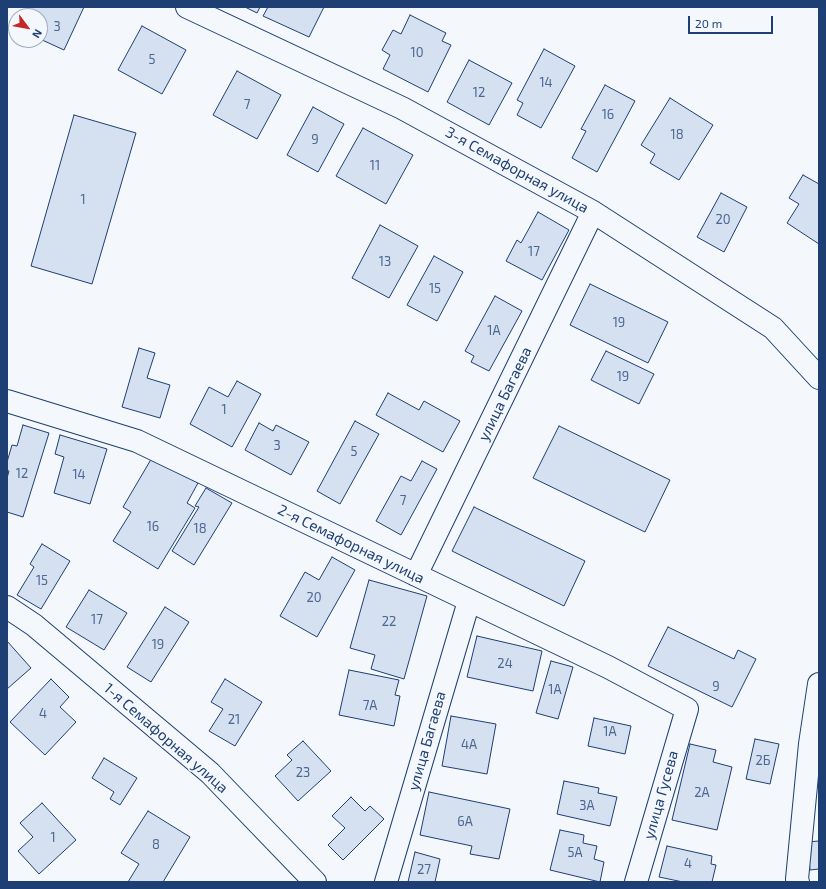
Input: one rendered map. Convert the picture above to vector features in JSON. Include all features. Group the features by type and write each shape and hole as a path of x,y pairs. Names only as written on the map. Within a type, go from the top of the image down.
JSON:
{"street":[{"name":"3-я Семафорная улица","path":"186,7 402,108 594,212 773,328 819,378"},
{"name":"улица Багаева","path":"416,575 594,212"},
{"name":"2-я Семафорная улица","path":"7,401 137,441 608,667 686,708"},
{"name":"улица Багаева","path":"386,882 469,601"},
{"name":"1-я Семафорная улица","path":"7,607 34,625 210,773 315,882"},
{"path":"798,882 797,879 810,744 819,684"},
{"name":"улица Гусева","path":"636,882 686,708"}],"building":[{"path":"84,7 64,50 48,43 48,8 28,8"},
{"path":"245,7 260,7 257,13"},
{"path":"268,7 324,7 309,37 263,16"},
{"path":"410,15 446,33 442,41 451,45 428,92 383,69 390,55 382,50 393,30 401,34"},
{"path":"142,26 186,50 162,94 118,70"},
{"path":"544,49 575,66 541,128 517,115 523,103 517,100"},
{"path":"469,60 512,83 489,125 447,102"},
{"path":"237,71 281,95 257,139 213,115"},
{"path":"605,85 635,101 597,172 572,158 586,131 581,129"},
{"path":"670,98 713,125 679,180 650,163 655,154 641,145"},
{"path":"313,107 344,124 318,172 287,155"},
{"path":"74,115 136,133 92,284 31,266"},
{"path":"363,128 413,155 386,204 336,176"},
{"path":"803,175 819,184 819,244 787,223 799,204 789,198"},
{"path":"721,193 747,207 724,252 697,237"},
{"path":"538,212 569,230 542,280 506,261 517,240 521,243"},
{"path":"380,225 418,246 389,298 352,278"},
{"path":"434,256 463,272 437,321 407,305"},
{"path":"590,284 668,322 648,363 570,325"},
{"path":"495,296 522,311 489,371 471,362 474,356 465,351"},
{"path":"139,348 155,353 147,378 170,385 160,418 122,407"},
{"path":"606,351 654,374 639,404 591,380"},
{"path":"237,381 261,394 232,447 190,424 209,387 228,397"},
{"path":"388,393 419,410 424,401 460,421 443,452 376,415"},
{"path":"355,421 379,434 340,504 317,491"},
{"path":"259,423 273,431 276,425 309,442 291,475 245,450"},
{"path":"23,425 49,433 23,517 7,512 7,478 9,471 7,470 7,462 12,445 17,446"},
{"path":"559,426 670,480 645,532 533,478"},
{"path":"60,435 107,449 90,504 54,493 64,457 55,454"},
{"path":"153,456 198,483 187,503 195,508 158,569 113,541 131,512 123,507"},
{"path":"422,461 437,469 401,535 376,521 401,476 411,481"},
{"path":"206,488 232,503 194,565 172,551 199,507 195,506"},
{"path":"474,507 585,561 564,606 452,551"},
{"path":"42,544 70,561 41,609 17,595 34,567 30,564"},
{"path":"332,557 355,570 317,637 280,616 305,572 319,580"},
{"path":"369,580 427,596 404,679 371,669 375,655 350,648"},
{"path":"89,590 127,613 104,650 66,627"},
{"path":"165,607 189,622 151,682 127,667"},
{"path":"668,627 734,659 738,650 756,659 732,707 648,666"},
{"path":"477,636 542,651 533,691 467,677"},
{"path":"7,641 31,668 7,689"},
{"path":"551,661 573,667 558,719 536,713"},
{"path":"349,670 399,680 395,695 400,696 394,726 339,715"},
{"path":"51,679 69,697 60,707 76,722 45,755 10,722"},
{"path":"225,679 262,702 235,746 209,731 223,709 211,702"},
{"path":"451,716 496,724 487,774 442,766"},
{"path":"594,718 631,726 625,754 588,746"},
{"path":"755,739 779,744 770,784 746,779"},
{"path":"303,741 331,771 298,801 275,776 292,760 287,755"},
{"path":"690,744 716,750 713,762 732,767 717,830 672,820"},
{"path":"104,758 137,778 120,805 110,799 114,792 92,778"},
{"path":"564,781 599,788 598,793 617,797 610,826 557,814"},
{"path":"429,792 510,809 499,859 470,854 472,846 420,835"},
{"path":"351,797 365,811 370,806 384,819 343,860 328,845 345,828 332,816"},
{"path":"42,803 76,840 39,874 18,851 33,837 20,823"},
{"path":"148,811 190,837 163,882 128,882 139,864 121,853"},
{"path":"560,830 584,835 583,843 597,846 594,859 604,862 600,882 550,870"},
{"path":"819,841 819,869 810,870 807,842"},
{"path":"667,846 712,856 711,864 716,865 712,882 683,882 659,877"},
{"path":"415,852 440,859 435,882 408,882"}]}
